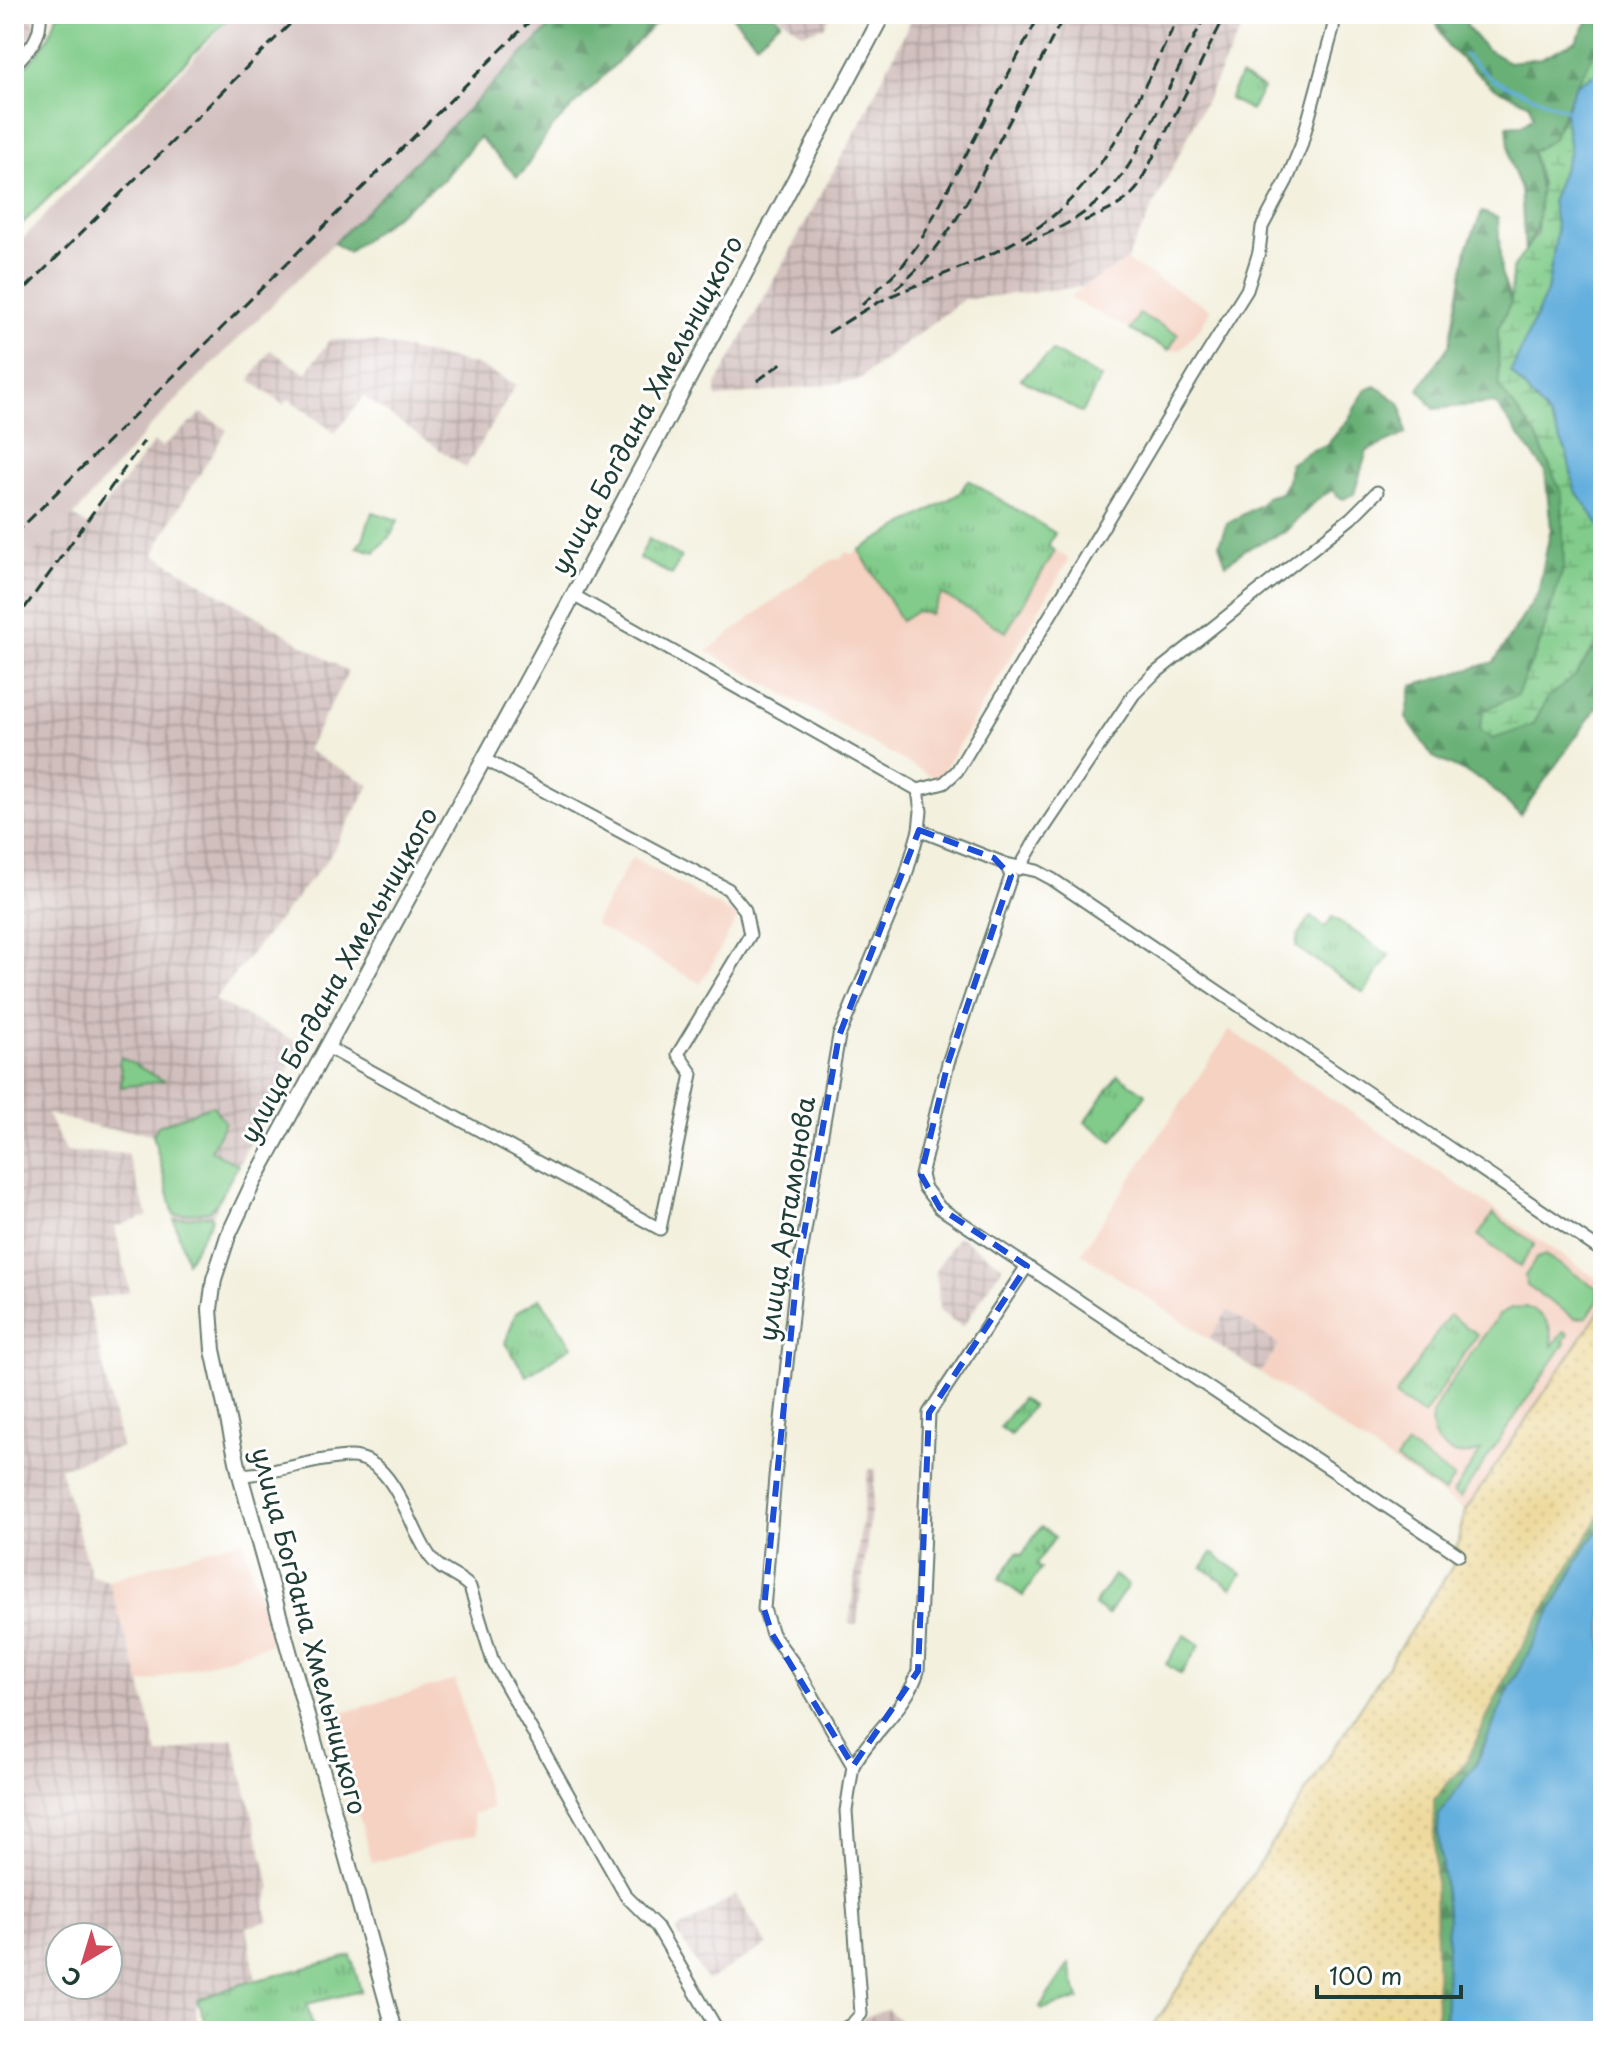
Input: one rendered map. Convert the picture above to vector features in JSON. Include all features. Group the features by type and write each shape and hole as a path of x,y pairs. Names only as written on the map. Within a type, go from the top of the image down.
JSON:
{"main road":[{"name":"улица Богдана Хмельницкого","path":"395,2031 240,1475 213,1350 210,1309 219,1258 241,1206 573,595 883,14"}],"street":[{"path":"14,65 31,48 41,31 40,14"},
{"path":"573,595 918,790 944,783 957,771 1247,290 1259,252 1262,227 1301,146 1333,29 1334,14"},
{"path":"1019,869 1037,837 1134,694 1153,675 1351,518 1377,492"},
{"path":"327,1047 660,1229 692,1074 678,1054 750,935 745,910 728,889 484,759"},
{"name":"улица Артамонова","path":"853,1766 797,1668 772,1634 764,1609 795,1288 839,1036 905,879 919,830 921,811 918,790"},
{"path":"919,830 1052,879 1603,1252"},
{"path":"1006,864 1011,876 948,1063 921,1175 924,1187 940,1208 1459,1555"},
{"path":"840,2031 861,2014 846,1811 853,1766 864,1747 911,1690 918,1671 929,1413 1027,1266"},
{"path":"240,1475 349,1457 367,1462 385,1475 431,1560 462,1578 470,1587 493,1662 626,1896 657,1927 718,2031"}],"highlighted area":[{"path":"919,830 994,858 1011,876 948,1063 921,1175 940,1208 1027,1266 929,1413 918,1671 853,1766 772,1634 764,1609 797,1273 839,1036"}],"shaded area":[{"path":"14,14 32,14 36,31 14,55"},
{"path":"235,14 563,14 148,429 74,516 14,571 14,248"},
{"path":"777,14 832,14 824,27 802,33"},
{"path":"914,14 1249,14 1126,261 1082,287 964,299 857,381 716,398 716,385 858,127"},
{"path":"1126,261 1211,309 1200,328 1180,350 1169,350 1069,298"},
{"path":"330,339 374,342 477,365 516,385 466,468 364,397 335,433 289,399 283,405 250,380 270,350 306,373"},
{"path":"202,413 227,430 154,554 348,672 307,750 370,785 330,856 214,1000 302,1044 187,1262 153,1135 100,1128 47,1114 66,1152 127,1153 148,1216 115,1227 130,1292 88,1299 121,1447 60,1468 91,1576 108,1580 141,1684 158,1755 233,1738 271,1888 265,1909 269,1921 247,1927 257,1987 195,2006 198,2031 14,2031 14,571 74,516 89,526 154,442 162,447"},
{"path":"960,493 1069,559 938,780 707,651 796,583 832,560 841,558 846,552 852,554"},
{"path":"632,857 738,917 701,984 594,924"},
{"path":"1230,1030 1603,1283 1603,1305 1465,1511 1260,1373 1279,1346 1228,1310 1209,1339 1081,1253"},
{"path":"958,1236 1003,1266 963,1327 939,1311 936,1269"},
{"path":"1228,1310 1279,1345 1260,1373 1209,1339"},
{"path":"868,1469 876,1469 857,1625 849,1624"},
{"path":"242,1539 274,1643 141,1684 108,1580"},
{"path":"455,1680 492,1808 472,1814 477,1834 372,1863 331,1716"},
{"path":"736,1895 767,1945 707,1981 676,1931"},
{"path":"887,2009 911,2031 860,2031 857,2025 862,2019"}],"green space":[{"path":"57,14 233,14 14,232 14,79 46,41"},
{"path":"563,14 673,14 654,25 550,130 517,177 479,137 444,179 348,252 334,243"},
{"path":"730,14 774,14 781,21 756,43"},
{"path":"1432,14 1471,14 1466,26 1485,48 1509,62 1541,58 1576,41 1592,14 1603,14 1601,42 1576,85 1552,140 1532,152 1540,203 1532,239 1525,251 1521,190 1511,164 1507,126 1522,125 1533,117 1530,104 1491,86 1448,47"},
{"path":"1603,30 1603,70 1576,85 1601,42"},
{"path":"1240,76 1263,88 1251,110 1229,99"},
{"path":"1565,113 1570,151 1552,200 1557,231 1547,293 1511,372 1550,418 1567,453 1575,490 1603,530 1603,633 1575,676 1548,697 1533,725 1493,739 1479,730 1484,710 1517,695 1541,641 1564,566 1562,494 1536,435 1499,387 1498,329 1511,302 1512,270 1537,233 1541,183 1532,152 1552,140"},
{"path":"1482,212 1498,218 1501,272 1511,302 1498,329 1500,388 1536,435 1562,494 1564,566 1541,641 1517,696 1485,710 1533,725 1548,696 1575,676 1603,633 1603,699 1520,815 1484,781 1433,757 1406,718 1412,686 1494,662 1538,593 1551,528 1545,471 1495,403 1434,409 1419,389 1450,344 1467,248"},
{"path":"1139,314 1178,334 1169,350 1130,330"},
{"path":"1053,351 1101,378 1082,413 1021,379"},
{"path":"1376,386 1401,404 1406,434 1367,451 1354,494 1344,499 1336,496 1333,490 1319,498 1285,532 1246,549 1226,564 1219,544 1227,523 1260,505 1266,497 1281,493 1288,481 1290,464 1310,451 1327,445 1348,420 1365,390"},
{"path":"968,480 1055,533 1048,546 1055,551 1006,632 942,594 930,614 917,611 901,621 859,550 960,493"},
{"path":"372,512 398,520 391,535 375,552 357,547"},
{"path":"649,539 681,557 672,575 639,558"},
{"path":"1311,917 1325,927 1333,917 1389,955 1364,993 1296,947 1298,935"},
{"path":"121,1057 164,1081 121,1087"},
{"path":"1118,1075 1146,1094 1113,1141 1085,1122"},
{"path":"212,1105 225,1122 211,1150 238,1165 217,1203 209,1211 174,1215 153,1135 158,1126"},
{"path":"1493,1214 1535,1244 1520,1266 1478,1236"},
{"path":"211,1215 212,1219 187,1262 174,1219"},
{"path":"1545,1255 1597,1288 1599,1299 1587,1317 1575,1318 1527,1286 1525,1276 1537,1258"},
{"path":"540,1298 572,1346 527,1376 505,1343 516,1313"},
{"path":"1525,1307 1538,1313 1546,1322 1552,1346 1564,1331 1568,1334 1565,1343 1460,1498 1453,1493 1481,1451 1460,1454 1445,1449 1434,1436 1432,1416 1451,1382 1498,1316 1511,1308"},
{"path":"1449,1315 1477,1334 1424,1415 1395,1396"},
{"path":"1021,1399 1032,1406 1011,1435 1000,1427"},
{"path":"1407,1445 1454,1478 1444,1493 1396,1460"},
{"path":"1603,1510 1603,1527 1588,1543 1509,1689 1475,1765 1439,1815 1448,1919 1445,2031 1437,2031 1434,1799 1467,1761 1510,1667"},
{"path":"1041,1527 1055,1537 1036,1565 1041,1569 1023,1596 999,1579 1017,1553 1022,1555"},
{"path":"1212,1553 1242,1574 1232,1588 1202,1567"},
{"path":"1114,1575 1128,1585 1108,1615 1094,1605"},
{"path":"1185,1635 1200,1645 1181,1674 1166,1664"},
{"path":"351,1956 361,1991 307,2004 314,2031 209,2031 197,2000 242,1984"},
{"path":"1069,1964 1079,1999 1043,2009 1040,2007"}],"sand":[{"path":"1603,1305 1603,1358 1600,1361 1596,1427 1603,1430 1603,1510 1510,1667 1467,1761 1434,1799 1437,2031 1150,2031 1452,1567 1465,1511"}],"water":[{"path":"1603,70 1603,530 1575,490 1567,453 1550,418 1511,372 1547,292 1557,231 1552,200 1570,151 1565,113 1576,85"},
{"path":"1603,1527 1603,2031 1445,2031 1448,1919 1439,1815 1477,1762 1509,1689 1588,1543"}],"waterway":[{"path":"1464,54 1493,80 1566,110"}],"railway":[{"path":"14,300 300,14"},
{"path":"14,535 537,14"},
{"path":"862,305 903,265 921,240 1040,14"},
{"path":"895,289 929,257 956,220 1065,14"},
{"path":"828,333 883,300 1004,247 1040,226 1065,206 1086,182 1122,129 1180,14"},
{"path":"1026,242 1062,227 1092,207 1118,181 1139,148 1206,14"},
{"path":"1084,221 1120,204 1138,187 1226,14"},
{"path":"757,381 783,362"},
{"path":"14,623 144,441"}]}
